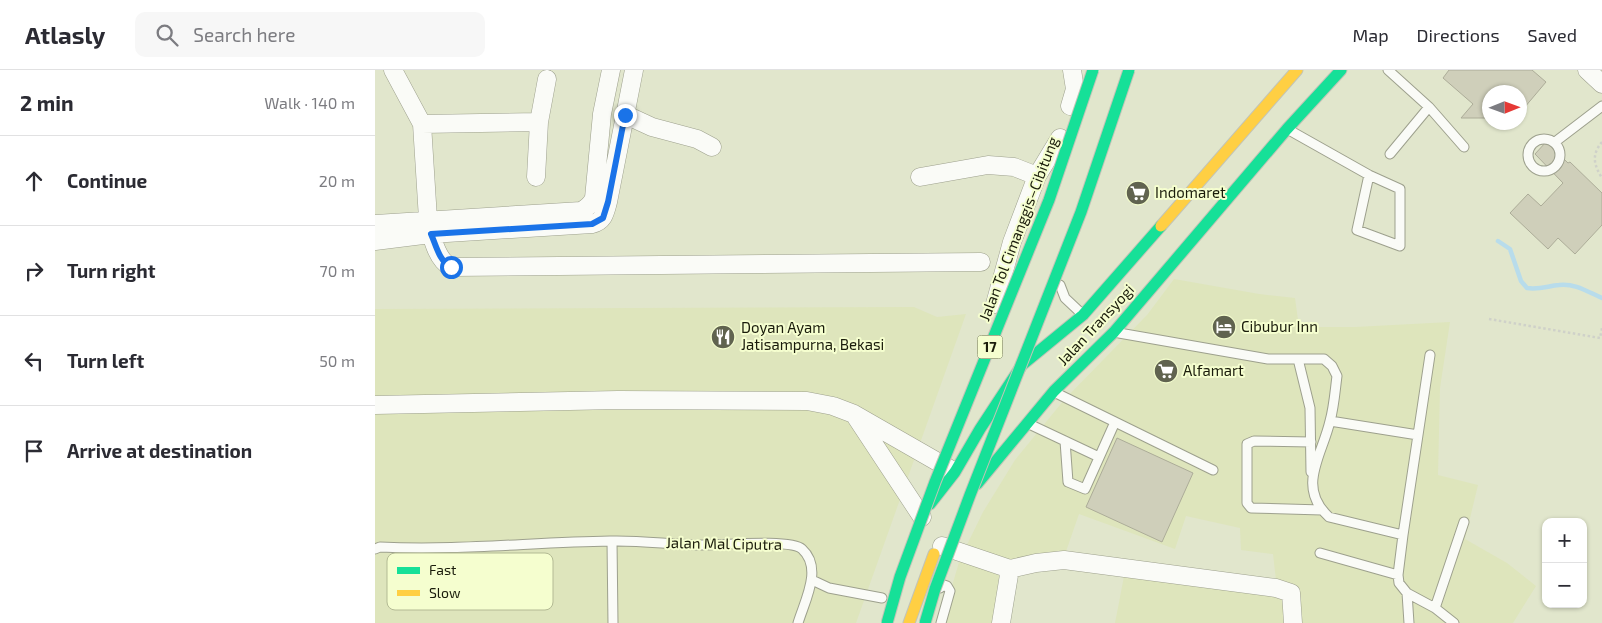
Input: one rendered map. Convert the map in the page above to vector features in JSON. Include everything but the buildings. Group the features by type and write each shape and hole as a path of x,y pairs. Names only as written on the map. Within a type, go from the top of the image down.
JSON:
{"highway":[{"name":"Jalan Tol Cimanggis–Cibitung","path":"887,623 900,577 935,482 1049,200 1093,70"},
{"name":"17","path":"925,623 935,588 970,495 1081,212 1129,70"},
{"name":"Jalan Transyogi","path":"881,602 901,554 922,517 937,494 955,472 980,429 1022,365 1083,315 1297,70"},
{"name":"Jalan Transyogi","path":"909,623 937,544 981,478 1053,392 1114,332 1287,129 1341,70"}],"street":[{"path":"393,70 422,124 429,227 440,256 451,267 981,262"},
{"path":"375,242 429,227 581,211 589,206 594,198 602,114 611,70"},
{"path":"375,224 429,227 592,224 600,221 603,218 608,202 634,70"},
{"path":"980,429 975,409 975,393 995,307 1012,242 1037,176 1058,143 1075,89 1072,70"},
{"path":"1587,70 1602,84"},
{"path":"535,176 539,122 547,79"},
{"path":"625,115 652,127 697,139 712,147"},
{"path":"422,124 539,122"},
{"path":"920,178 988,165 1014,167 1037,176"},
{"path":"375,405 618,400 807,401 833,406 854,414 955,472"},
{"path":"854,414 922,517"},
{"path":"937,544 1010,570 1036,563 1064,560 1276,588 1291,593 1293,623"},
{"path":"1001,623 1010,570"}],"lane":[{"path":"1083,315 1065,298 1056,275 1059,248 1098,154 1124,70"},
{"path":"1278,93 1282,70"},
{"path":"1388,70 1429,108 1463,147"},
{"path":"1555,142 1602,106"},
{"path":"1390,154 1429,108"},
{"path":"1287,129 1369,175 1400,189 1400,246 1357,229 1369,175"},
{"path":"1114,332 1268,360 1324,359 1336,370 1337,376 1330,421 1311,479"},
{"path":"1430,355 1398,575 1399,583 1407,593 1435,608 1454,623"},
{"path":"1298,359 1310,408 1312,491 1321,510 1329,517 1403,535"},
{"path":"1053,392 1213,470"},
{"path":"1330,421 1418,434"},
{"path":"1065,441 1068,482 1085,489 1115,422"},
{"path":"1027,423 1099,457"},
{"path":"1311,442 1254,441 1247,444 1247,503 1251,508 1321,510"},
{"path":"1435,608 1465,522"},
{"path":"612,541 613,623"},
{"name":"Jalan Mal Ciputra","path":"375,549 380,547 501,546 612,541 703,545 765,543 796,545 811,562 812,580"},
{"path":"1320,553 1398,575"},
{"path":"798,623 812,580 829,588 881,602"},
{"path":"914,607 944,585 947,586 950,591 941,623"},
{"path":"1407,593 1409,623"}],"path":[{"path":"1602,142 1595,154 1595,166 1602,178"},
{"path":"1489,319 1600,338 1602,328"}],"shaded area":[{"path":"1174,279 1259,294 1295,298 1299,327 1355,327 1450,322 1440,388 1438,475 1478,485 1465,539 1507,563 1536,586 1513,623 1115,623 1126,566 1277,589 1273,554 1241,550 1240,528 1186,516 1175,549 1079,514 1062,563 1000,571 992,623 941,623 960,559 983,512 1015,460 1064,400 1147,315"},
{"path":"914,307 937,317 966,314 856,623 375,623 375,309"}],"waterway":[{"path":"1498,241 1510,249 1521,281 1527,288 1571,285 1602,298"}],"traffic: fast":[{"path":"887,623 900,577 935,482 1049,200 1093,70"},
{"path":"925,623 935,589 970,495 1081,212 1129,70"},
{"path":"977,484 1054,391 1114,332 1287,129 1341,70"},
{"path":"930,504 955,472 980,429 1022,365 1083,315 1161,226"}],"traffic: slow":[{"path":"1161,226 1297,70"},
{"path":"909,623 934,554"}],"place":[{"name":"Indomaret","path":"1138,193"},
{"name":"Cibubur Inn","path":"1224,327"},
{"name":"Doyan Ayam Jatisampurna, Bekasi","path":"723,337"},
{"name":"Alfamart","path":"1166,371"}],"route":[{"path":"451,267 440,256 431,234 592,224 600,221 603,218 608,202 625,115"}]}
